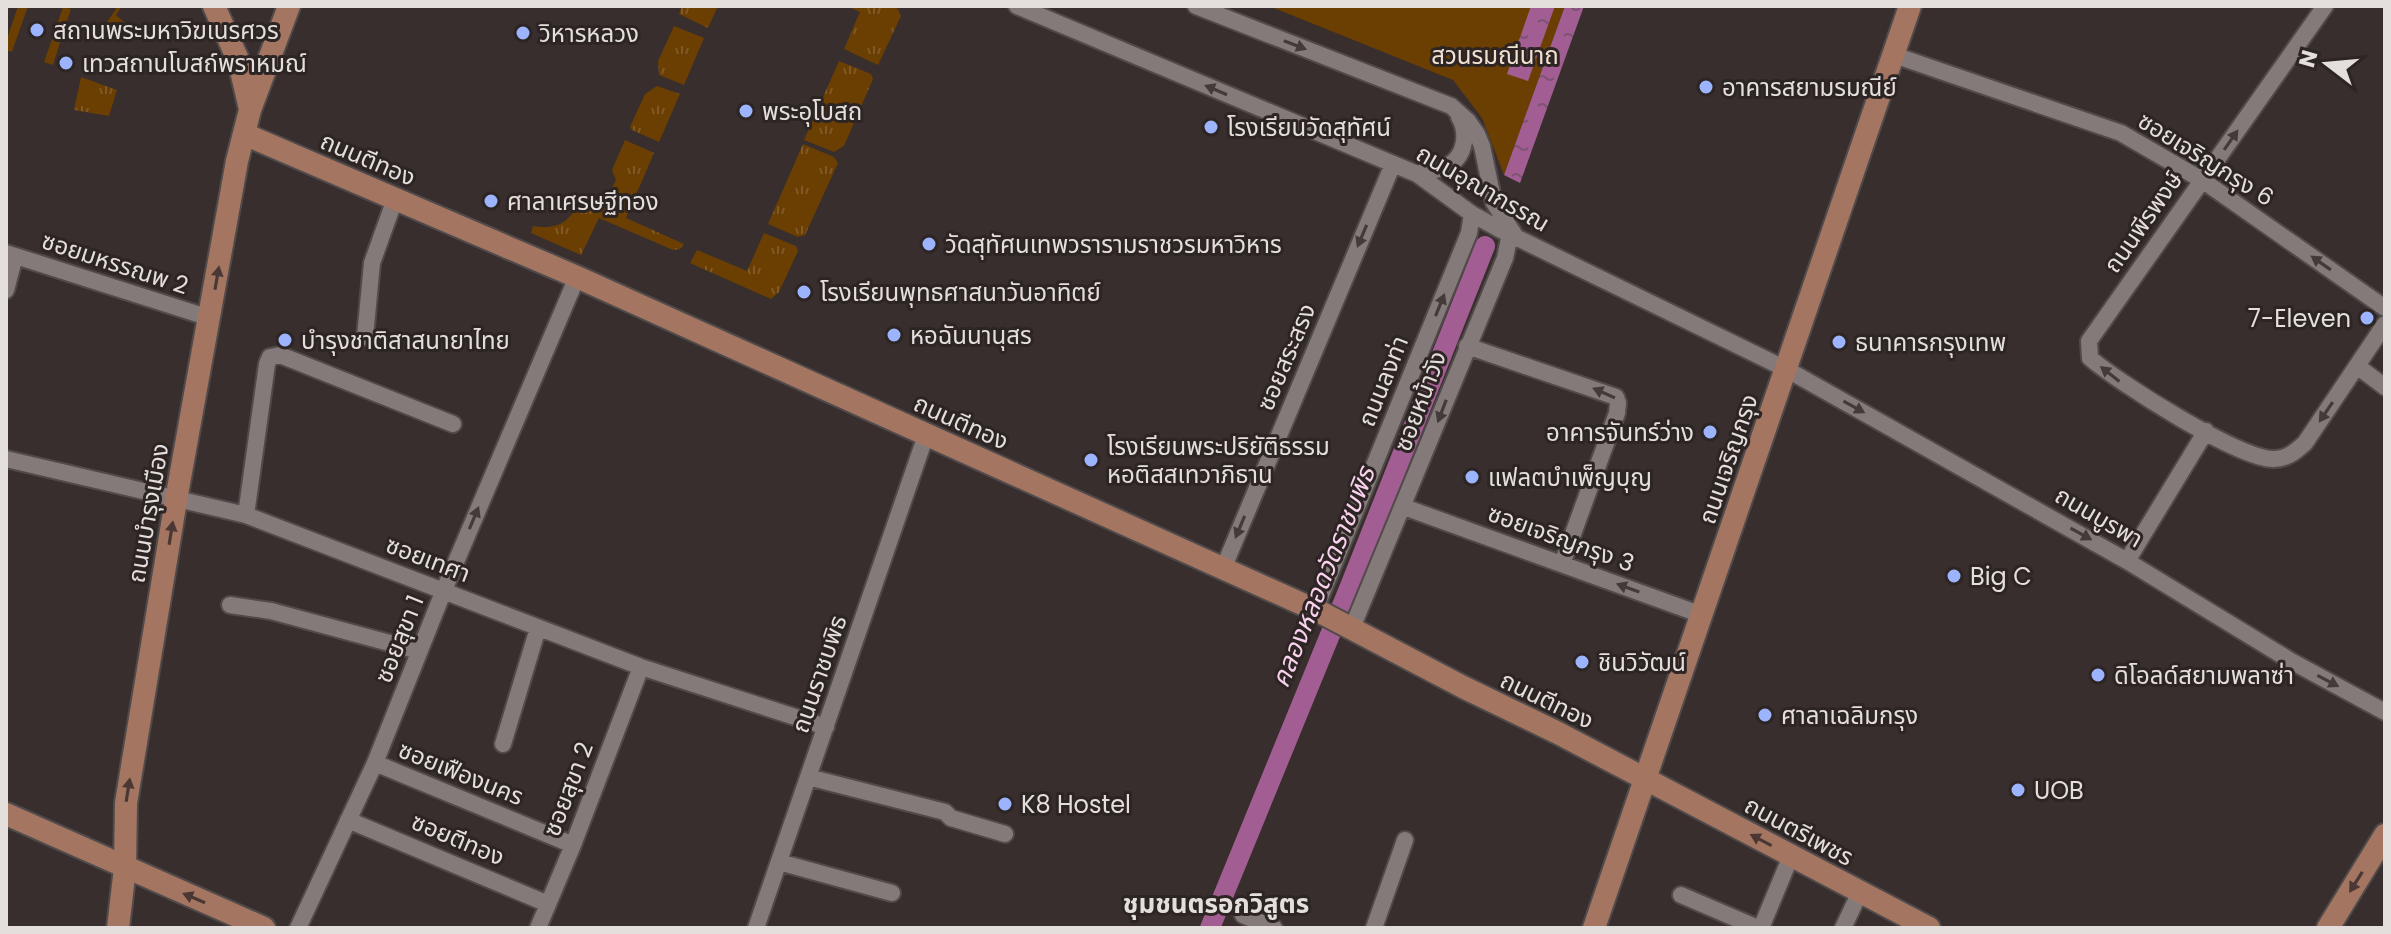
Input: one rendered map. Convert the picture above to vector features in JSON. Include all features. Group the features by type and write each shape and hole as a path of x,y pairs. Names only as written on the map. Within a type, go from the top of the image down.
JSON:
{"main road":[{"name":"ถนนบำรุงเมือง","path":"214,6 239,62 250,110"},
{"name":"ถนนบำรุงเมือง","path":"118,928 125,868 125,810 176,500 244,134 271,48 289,6"},
{"name":"ถนนเจริญกรุง","path":"1594,928 1910,6"},
{"name":"ถนนตีทอง","path":"244,134 577,277 1318,612 1645,779"},
{"name":"ถนนตรีเพชร","path":"1645,779 1929,928"},
{"path":"6,814 264,928"},
{"path":"2328,928 2385,835"}],"street":[{"name":"ถนนอุณากรรณ","path":"1017,6 1417,174 1472,214 1786,369"},
{"path":"1196,6 1451,106 1477,134 1494,203 1514,236"},
{"name":"ถนนพีรพงษ์","path":"2325,6 2089,341 2090,358 2115,379 2206,431 2246,452 2272,459 2291,456 2305,443 2385,324"},
{"name":"ซอยเจริญกรุง 6","path":"1894,55 2121,133 2202,180 2385,308"},
{"path":"1417,174 1448,166 1458,158 1465,136 1464,125 1451,106"},
{"name":"ซอยสระสรง","path":"1223,569 1393,164"},
{"path":"365,337 372,263 395,199"},
{"name":"ถนนลงท่า","path":"1318,612 1469,233 1472,214"},
{"name":"ซอยหน้าวัง","path":"1348,626 1404,507 1514,236"},
{"path":"6,290 11,254"},
{"name":"ซอยมหรรณพ 2","path":"11,254 210,318"},
{"name":"ซอยสุขา 1","path":"298,928 375,763 444,590 577,277"},
{"path":"1467,346 1611,394 1618,403 1562,564"},
{"path":"246,515 270,357 280,355 453,424"},
{"path":"2357,366 2385,387"},
{"name":"ถนนบูรพา","path":"1786,369 2127,561 2291,661 2385,712"},
{"path":"2127,561 2206,431"},
{"name":"ถนนราชบพิธ","path":"756,928 926,435"},
{"name":"ซอยเทศา","path":"6,459 246,515 641,667 826,727"},
{"name":"ซอยเจริญกรุง 3","path":"1404,507 1702,615"},
{"path":"230,605 271,611 419,651"},
{"path":"503,744 538,628"},
{"name":"ซอยสุขา 2","path":"538,928 641,667"},
{"name":"ซอยเฟืองนคร","path":"375,763 573,845"},
{"path":"808,777 945,812 951,818 1005,834"},
{"name":"ซอยตีทอง","path":"348,820 548,904"},
{"path":"1374,928 1405,840"},
{"path":"1681,895 1760,928 1791,856"},
{"path":"779,862 892,893"},
{"path":"1843,928 1860,892"},
{"path":"1243,915 1274,928"}],"green space":[{"path":"18,6 28,6 12,52 6,50 6,42"},
{"path":"118,6 122,6 116,15 136,33 135,37 105,25"},
{"path":"682,6 718,6 708,28 679,14"},
{"path":"847,6 892,6 898,9 901,16 878,65 844,49 860,12"},
{"name":"สวนรมณีนาถ","path":"1269,6 1565,6 1504,175 1482,118 1453,80"},
{"path":"63,7 71,9 53,65 44,62"},
{"path":"674,26 704,38 684,85 659,75 658,61"},
{"path":"839,61 871,74 873,79 844,146 834,152 804,140"},
{"path":"81,77 117,90 109,116 74,110"},
{"path":"657,86 680,94 659,142 630,127 645,94"},
{"path":"625,140 654,153 626,218 684,244 680,249 673,250 599,218 581,255 531,233 533,226 550,227 562,223 581,200 595,204 605,201 616,180 612,170"},
{"path":"803,144 834,157 838,163 805,235 798,237 768,224"},
{"path":"764,233 796,246 798,251 779,292 771,299 690,263 697,250 747,271"}],"water":[{"path":"1531,6 1555,6 1528,81 1507,74"},
{"path":"1565,6 1584,6 1520,183 1504,175"}],"waterway":[{"name":"คลองหลอดวัดราชบพิธ","path":"1210,928 1485,246"}],"place":[{"name":"สถานพระมหาวิฆเนรศวร","path":"37,30"},
{"name":"วิหารหลวง","path":"523,33"},
{"name":"เทวสถานโบสถ์พราหมณ์","path":"66,63"},
{"name":"อาคารสยามรมณีย์","path":"1706,87"},
{"name":"พระอุโบสถ","path":"746,111"},
{"name":"โรงเรียนวัดสุทัศน์","path":"1211,127"},
{"name":"ศาลาเศรษฐีทอง","path":"491,201"},
{"name":"วัดสุทัศนเทพวรารามราชวรมหาวิหาร","path":"929,244"},
{"name":"โรงเรียนพุทธศาสนาวันอาทิตย์","path":"804,292"},
{"name":"7-Eleven","path":"2367,318"},
{"name":"หอฉันนานุสร","path":"894,335"},
{"name":"บำรุงชาติสาสนายาไทย","path":"285,340"},
{"name":"ธนาคารกรุงเทพ","path":"1839,342"},
{"name":"อาคารจันทร์ว่าง","path":"1710,432"},
{"name":"โรงเรียนพระปริยัติธรรม หอติสสเทวาภิธาน","path":"1091,460"},
{"name":"แฟลตบำเพ็ญบุญ","path":"1472,477"},
{"name":"Big C","path":"1954,576"},
{"name":"ชินวิวัฒน์","path":"1582,662"},
{"name":"ดิโอลด์สยามพลาซ่า","path":"2098,675"},
{"name":"ศาลาเฉลิมกรุง","path":"1765,715"},
{"name":"UOB","path":"2018,790"},
{"name":"K8 Hostel","path":"1005,804"}],"district":[{"name":"ชุมชนตรอกวิสูตร","path":"1216,904"}]}
